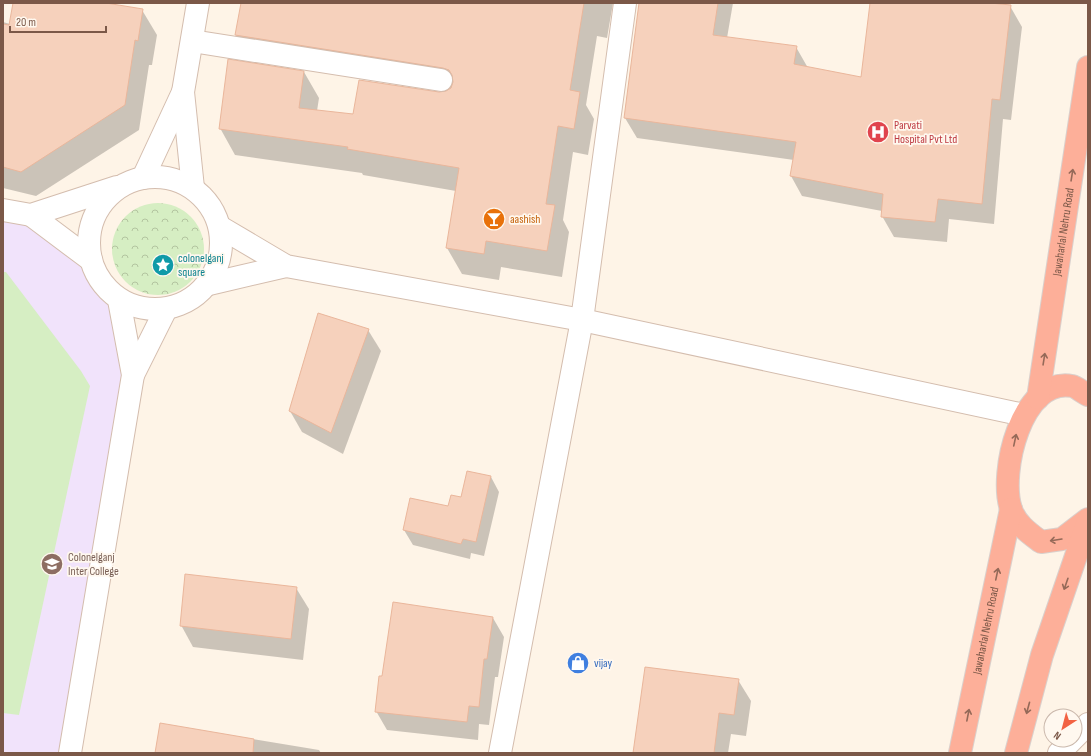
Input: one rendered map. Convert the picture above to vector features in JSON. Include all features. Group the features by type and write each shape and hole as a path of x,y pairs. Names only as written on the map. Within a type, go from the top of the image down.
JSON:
{"highway":[{"name":"Jawaharlal Nehru Road","path":"1038,398 1088,66"},
{"name":"Jawaharlal Nehru Road","path":"960,753 1011,508 1008,476 1016,434 1024,415 1038,398 1053,387 1073,386 1088,395"},
{"name":"Jawaharlal Nehru Road","path":"1011,508 1022,528 1041,542 1062,539 1088,520"},
{"name":"Jawaharlal Nehru Road","path":"1016,753 1042,655 1088,520"}],"street":[{"path":"193,188 184,92 198,3"},
{"path":"500,753 582,320 626,3"},
{"path":"192,41 442,80"},
{"path":"143,178 184,92"},
{"path":"31,215 143,178 161,177 178,180 193,188 205,199 220,227 222,247 218,266 209,284 197,296 183,304 166,309 150,310 119,300 108,291 100,280 91,260 88,239 93,219 104,200 120,186"},
{"path":"3,210 31,215 91,260"},
{"path":"220,227 286,266 582,320 1024,415"},
{"path":"209,284 286,266"},
{"path":"119,300 133,375"},
{"path":"70,753 133,375 166,309"}],"shaded area":[{"name":"Colonelganj Inter College","path":"3,210 91,260 100,281 108,291 119,300 133,375 70,753 3,753"}],"green space":[{"path":"158,203 167,204 184,211 196,223 203,240 203,258 196,275 184,287 167,294 158,295 149,294 132,287 120,275 113,258 112,249 113,240 120,223 132,211 149,204"},
{"path":"3,272 6,272 81,371 90,386 19,715 3,713"}],"building":[{"path":"13,3 106,3 143,9 138,41 135,40 125,105 21,172 3,167 3,24 9,25"},
{"path":"241,3 584,3 570,90 580,92 574,129 558,126 546,204 555,205 547,251 486,241 484,254 446,248 459,168 347,149 348,147 219,129 228,59 304,71 299,108 353,114 359,80 439,92 446,91 451,88 453,82 452,75 449,70 443,68 235,35"},
{"path":"639,3 718,3 713,35 797,46 794,64 861,77 870,3 990,3 1011,5 1000,100 992,99 982,204 938,199 935,222 881,217 883,194 790,176 796,142 624,118"},
{"path":"318,313 369,329 331,433 289,411"},
{"path":"467,471 491,476 476,542 463,539 461,544 403,530 410,498 448,506 451,495 461,497"},
{"path":"185,574 297,587 291,639 180,626"},
{"path":"393,602 493,617 487,659 484,659 479,707 469,706 467,722 375,712 379,676 382,676"},
{"path":"645,667 739,679 734,715 719,713 714,753 633,753"},
{"path":"160,723 254,739 253,753 155,753"}],"place":[{"name":"Parvati Hospital Pvt Ltd","path":"878,132"},
{"name":"aashish","path":"494,219"},
{"name":"colonelganj square","path":"163,265"},
{"name":"Colonelganj Inter College","path":"52,564"},
{"name":"vijay","path":"578,663"}]}
